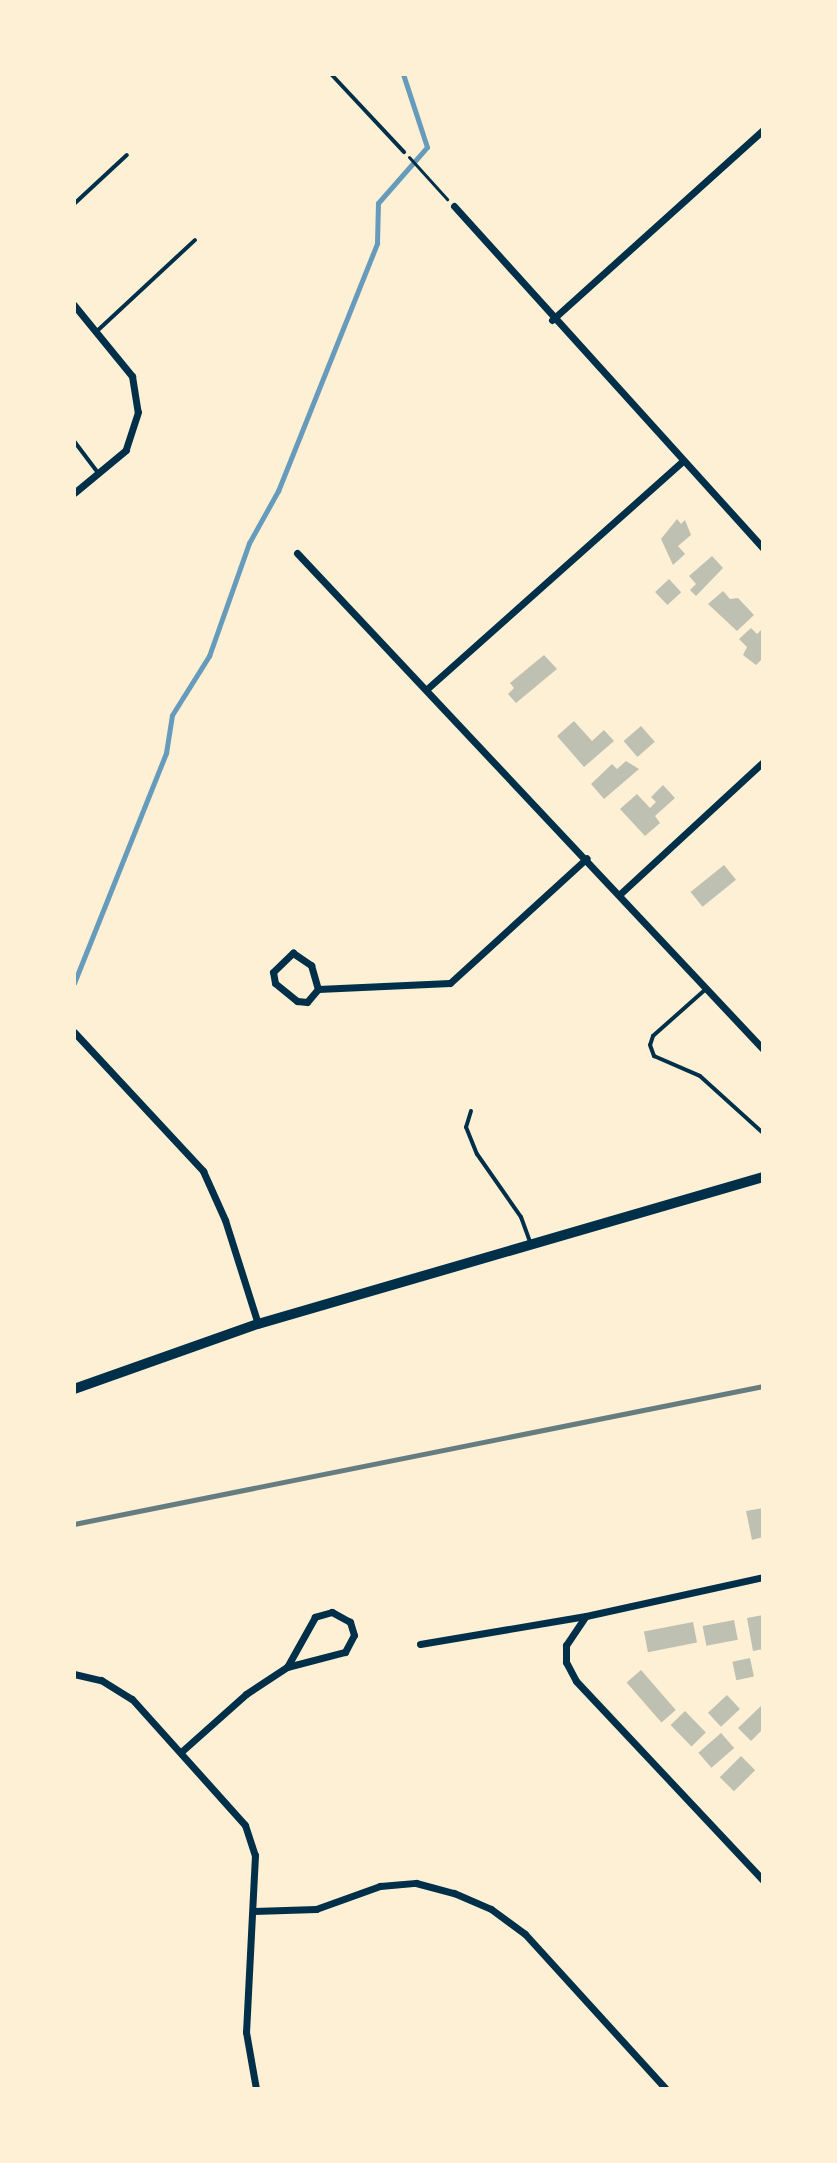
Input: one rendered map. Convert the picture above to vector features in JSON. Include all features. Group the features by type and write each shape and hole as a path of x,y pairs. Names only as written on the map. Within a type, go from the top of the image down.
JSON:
{"main road":[{"path":"74,1389 258,1324 763,1177"}],"street":[{"path":"552,320 763,130"},
{"path":"454,206 552,320 763,548"},
{"path":"74,305 132,376 138,412 126,450 74,493"},
{"path":"428,688 683,461"},
{"path":"297,553 428,688 763,1049"},
{"path":"620,894 763,762"},
{"path":"318,989 302,955 282,958 273,972 275,983 297,1001 307,1002 318,989 450,983 587,858"},
{"path":"76,1033 203,1171 225,1220 258,1324"},
{"path":"420,1644 586,1616 763,1577"},
{"path":"181,1752 246,1694 287,1667 345,1652 354,1635 350,1622 332,1612 315,1617 287,1667"},
{"path":"586,1616 566,1645 566,1662 576,1681 763,1880"},
{"path":"74,1674 101,1680 132,1699 245,1825 255,1855 246,2032 256,2089"},
{"path":"254,1911 316,1909 380,1886 416,1883 454,1893 491,1909 525,1934 666,2089"}],"lane":[{"path":"331,74 404,152"},
{"path":"74,204 127,155"},
{"path":"96,332 195,240"},
{"path":"74,441 99,474"},
{"path":"707,988 653,1036 650,1045 654,1056 700,1076 763,1133"},
{"path":"471,1111 466,1127 477,1154 521,1217 531,1245"}],"path":[{"path":"404,152 454,206"}],"building":[{"path":"677,519 681,524 685,520 691,535 678,546 685,554 673,565 661,539"},
{"path":"712,556 723,568 696,596 690,590 696,584 689,576"},
{"path":"669,579 681,592 667,605 655,592"},
{"path":"723,591 730,599 738,598 754,615 737,631 708,604"},
{"path":"751,628 757,634 763,628 763,658 756,665 743,655 747,647 739,639"},
{"path":"544,655 557,669 516,703 508,694 514,688 510,683"},
{"path":"574,721 592,741 604,730 614,741 584,767 557,736"},
{"path":"641,726 655,742 637,757 624,741"},
{"path":"626,761 639,769 604,799 591,784 612,764 617,769"},
{"path":"663,785 675,798 655,816 660,823 645,836 620,809 637,794 650,808 656,802 651,797"},
{"path":"724,865 736,880 703,907 691,892"},
{"path":"763,1508 763,1537 752,1540 746,1511"},
{"path":"763,1615 763,1649 753,1651 747,1618"},
{"path":"734,1620 738,1640 706,1646 703,1626"},
{"path":"693,1622 697,1643 648,1652 644,1632"},
{"path":"750,1658 754,1677 736,1680 732,1662"},
{"path":"641,1670 676,1710 661,1722 627,1682"},
{"path":"727,1695 740,1709 721,1727 708,1713"},
{"path":"763,1704 763,1729 751,1741 738,1728"},
{"path":"685,1711 706,1733 691,1746 671,1725"},
{"path":"721,1733 734,1748 711,1768 698,1753"},
{"path":"741,1756 755,1770 734,1791 720,1777"}],"waterway":[{"path":"74,983 166,753 172,715 209,656 249,543 278,491 377,243 378,203 427,147 403,74"}],"railway":[{"path":"74,1524 763,1386"}]}
